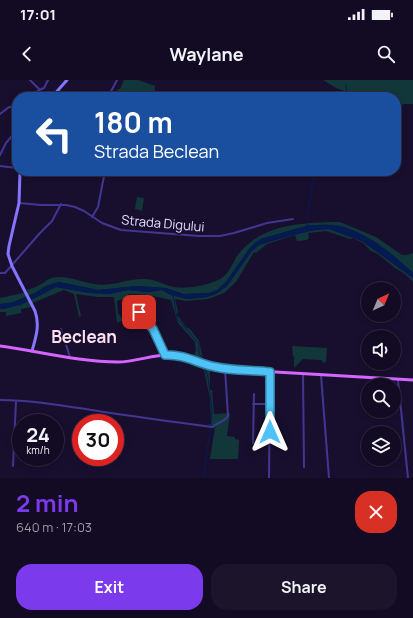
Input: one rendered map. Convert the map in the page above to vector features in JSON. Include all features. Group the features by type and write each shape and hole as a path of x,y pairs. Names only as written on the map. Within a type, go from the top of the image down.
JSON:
{"main road":[{"path":"56,92 67,80"},
{"path":"20,176 19,203 8,249 12,266 27,293 38,322 36,339 32,351"},
{"path":"0,346 70,357 116,362 165,355 181,356 225,369 372,378"},
{"path":"401,380 413,380"}],"street":[{"path":"30,80 39,90"},
{"path":"36,92 44,88 48,80"},
{"path":"111,92 117,80"},
{"path":"0,114 9,107 12,107"},
{"path":"0,155 6,143 12,136"},
{"path":"0,166 12,167"},
{"path":"92,217 98,207 104,176"},
{"name":"Strada Digului","path":"19,203 41,205 61,204 78,208 114,228 134,232 214,236 238,232 267,223 293,219"},
{"path":"0,273 5,273 12,266 52,221 61,204"},
{"path":"135,306 153,329 165,355"},
{"path":"61,328 70,357"},
{"path":"0,400 57,404 149,419 213,427 225,420 228,416 225,369"},
{"path":"269,478 270,372"},
{"path":"303,374 304,467"},
{"path":"321,374 329,478"},
{"path":"253,443 254,394"},
{"path":"15,414 16,401"},
{"path":"253,404 270,404"},
{"path":"401,409 408,478"}],"green space":[{"path":"124,80 138,80 155,86 154,92 117,92 118,89 120,89"},
{"path":"323,80 413,80 413,104 401,105 401,92 347,92 336,88"},
{"path":"137,197 144,198 142,211 135,209"},
{"path":"340,222 376,237 402,255 413,253 413,273 379,245 352,230 338,226 308,226 261,239 255,243 249,249 226,282 217,290 209,293 183,294 166,288 137,286 98,290 59,282 46,286 35,293 16,301 0,304 0,298 28,292 27,290 54,277 72,278 101,285 136,279 146,279 179,288 204,285 224,276 243,249 262,235 284,227 307,223"},
{"path":"329,229 362,241 413,278 413,282 405,274 378,254 371,251 363,243 353,238 350,239 326,231 308,233 309,238 307,240 297,241 295,235 267,244 256,253 254,252 236,282 224,293 208,299 186,301 175,299 178,312 177,315 199,341 204,363 210,364 210,390 212,390 214,414 230,413 227,436 235,437 235,439 239,440 238,459 210,459 215,427 207,424 211,424 210,399 204,370 191,365 196,350 195,342 178,323 171,300 148,295 128,294 135,304 133,305 126,298 117,301 118,314 123,320 117,323 114,297 98,297 76,294 81,316 79,317 74,294 64,290 30,304 31,307 21,309 21,313 6,316 6,312 0,312 0,309 5,309 37,297 56,287 90,293 109,294 128,290 148,292 162,290 171,295 187,299 207,297 216,294 227,286 251,252 259,245 306,231"},
{"path":"292,346 327,348 326,361 324,363 321,360 303,359 294,368"}],"shaded area":[{"path":"310,225 341,226 361,234 380,245 397,259 413,273 413,278 362,241 329,229 315,230 259,245 251,252 227,286 215,294 207,297 187,299 171,295 162,290 148,292 128,290 109,294 90,293 56,287 21,305 0,309 0,304 23,299 59,282 98,290 137,286 166,288 183,294 209,293 217,290 226,282 249,249 255,243 261,239"}],"waterway":[{"path":"51,92 63,80"},
{"path":"346,84 347,92"},
{"path":"0,158 12,142"},
{"path":"308,217 311,191 315,176"},
{"path":"307,227 308,220"},
{"path":"173,294 177,318 199,344 199,353 204,362"},
{"path":"204,478 212,410 208,377 205,368"}],"district":[{"name":"Beclean","path":"84,337"}],"route":[{"path":"139,312 153,329 165,355 181,356 222,368 270,372 270,432"}]}
